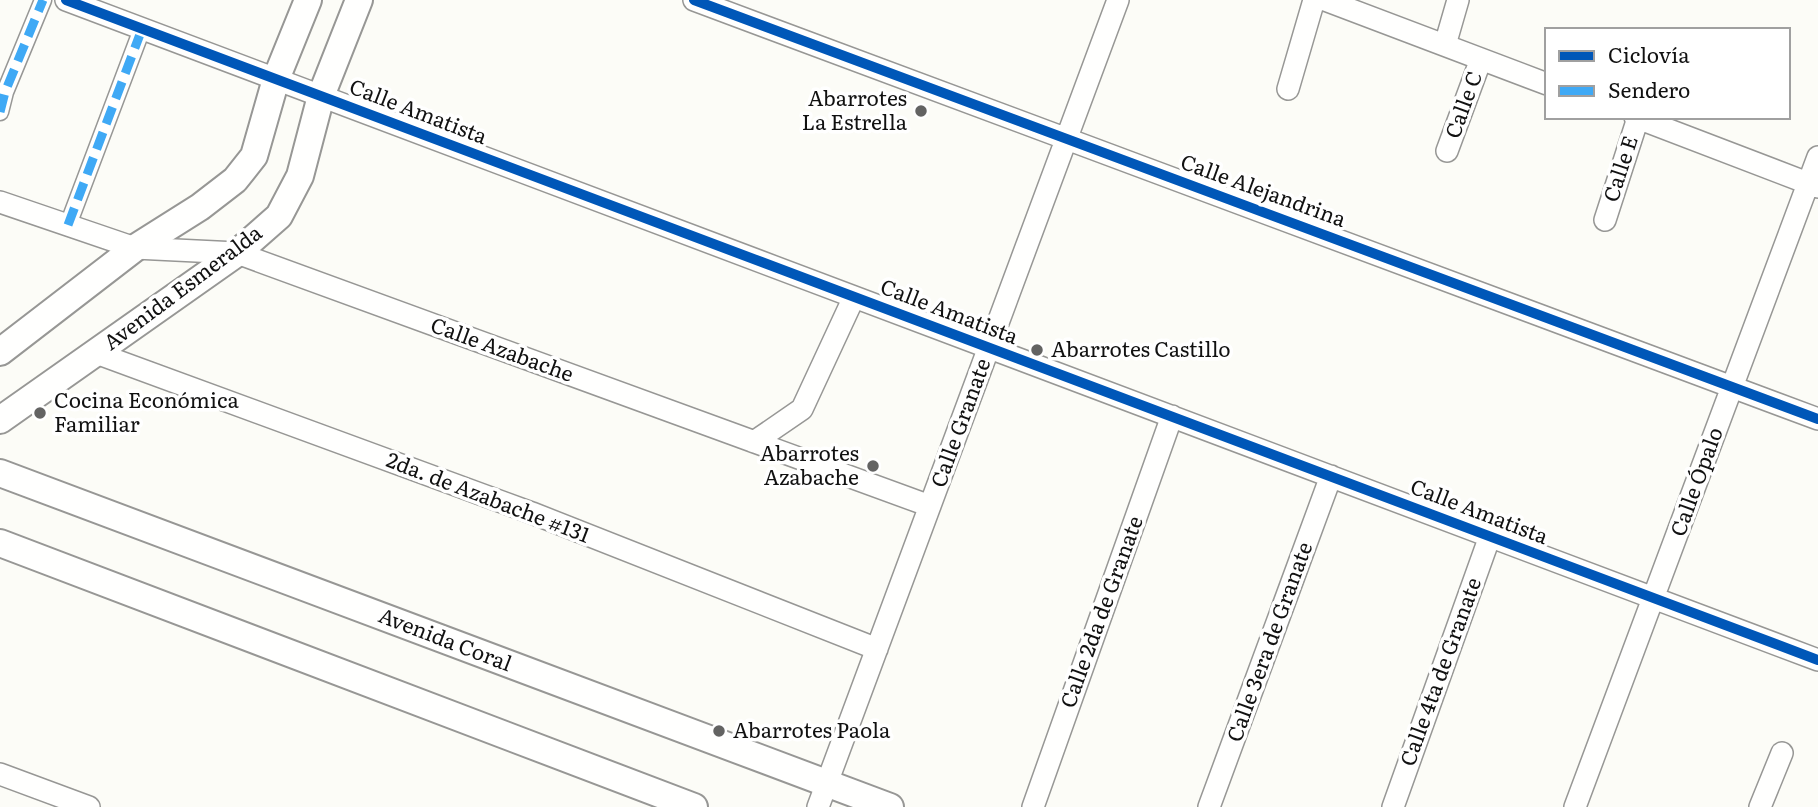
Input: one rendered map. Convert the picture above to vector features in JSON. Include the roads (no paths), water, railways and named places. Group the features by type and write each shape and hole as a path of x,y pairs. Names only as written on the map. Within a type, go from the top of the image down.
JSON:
{"street":[{"path":"0,112 5,92 43,0"},
{"name":"Calle Amatista","path":"66,0 1818,660"},
{"path":"0,352 135,248 200,207 235,180 254,156 276,79 308,0"},
{"name":"Avenida Esmeralda","path":"0,420 237,253 279,216 300,176 321,96 359,0"},
{"name":"Calle Alejandrina","path":"694,0 1818,419"},
{"name":"Calle Granate","path":"822,795 1118,0"},
{"path":"1288,89 1314,0"},
{"path":"1325,0 1545,83"},
{"path":"1445,46 1458,0"},
{"path":"68,225 142,29"},
{"name":"Calle C","path":"1447,150 1481,59"},
{"name":"Calle E","path":"1605,220 1637,119"},
{"path":"1640,119 1813,185"},
{"name":"Calle Ópalo","path":"1575,807 1732,387 1813,185 1818,157"},
{"name":"Calle Azabache","path":"0,202 135,248 237,253 930,506"},
{"path":"754,442 802,409 854,297"},
{"name":"2da. de Azabache #131","path":"96,353 521,509 877,649"},
{"name":"Calle 2da de Granate","path":"1033,807 1172,416"},
{"name":"Avenida Coral","path":"0,473 822,795 890,807"},
{"name":"Calle 3era de Granate","path":"1209,807 1331,476"},
{"name":"Calle 4ta de Granate","path":"1393,807 1490,536"},
{"path":"0,543 694,807"},
{"path":"1760,807 1782,753"},
{"path":"0,774 89,807"}],"place":[{"name":"Abarrotes La Estrella","path":"921,111"},
{"name":"Abarrotes Castillo","path":"1037,350"},
{"name":"Cocina Económica Familiar","path":"40,413"},
{"name":"Abarrotes Azabache","path":"873,466"},
{"name":"Abarrotes Paola","path":"719,731"}]}
